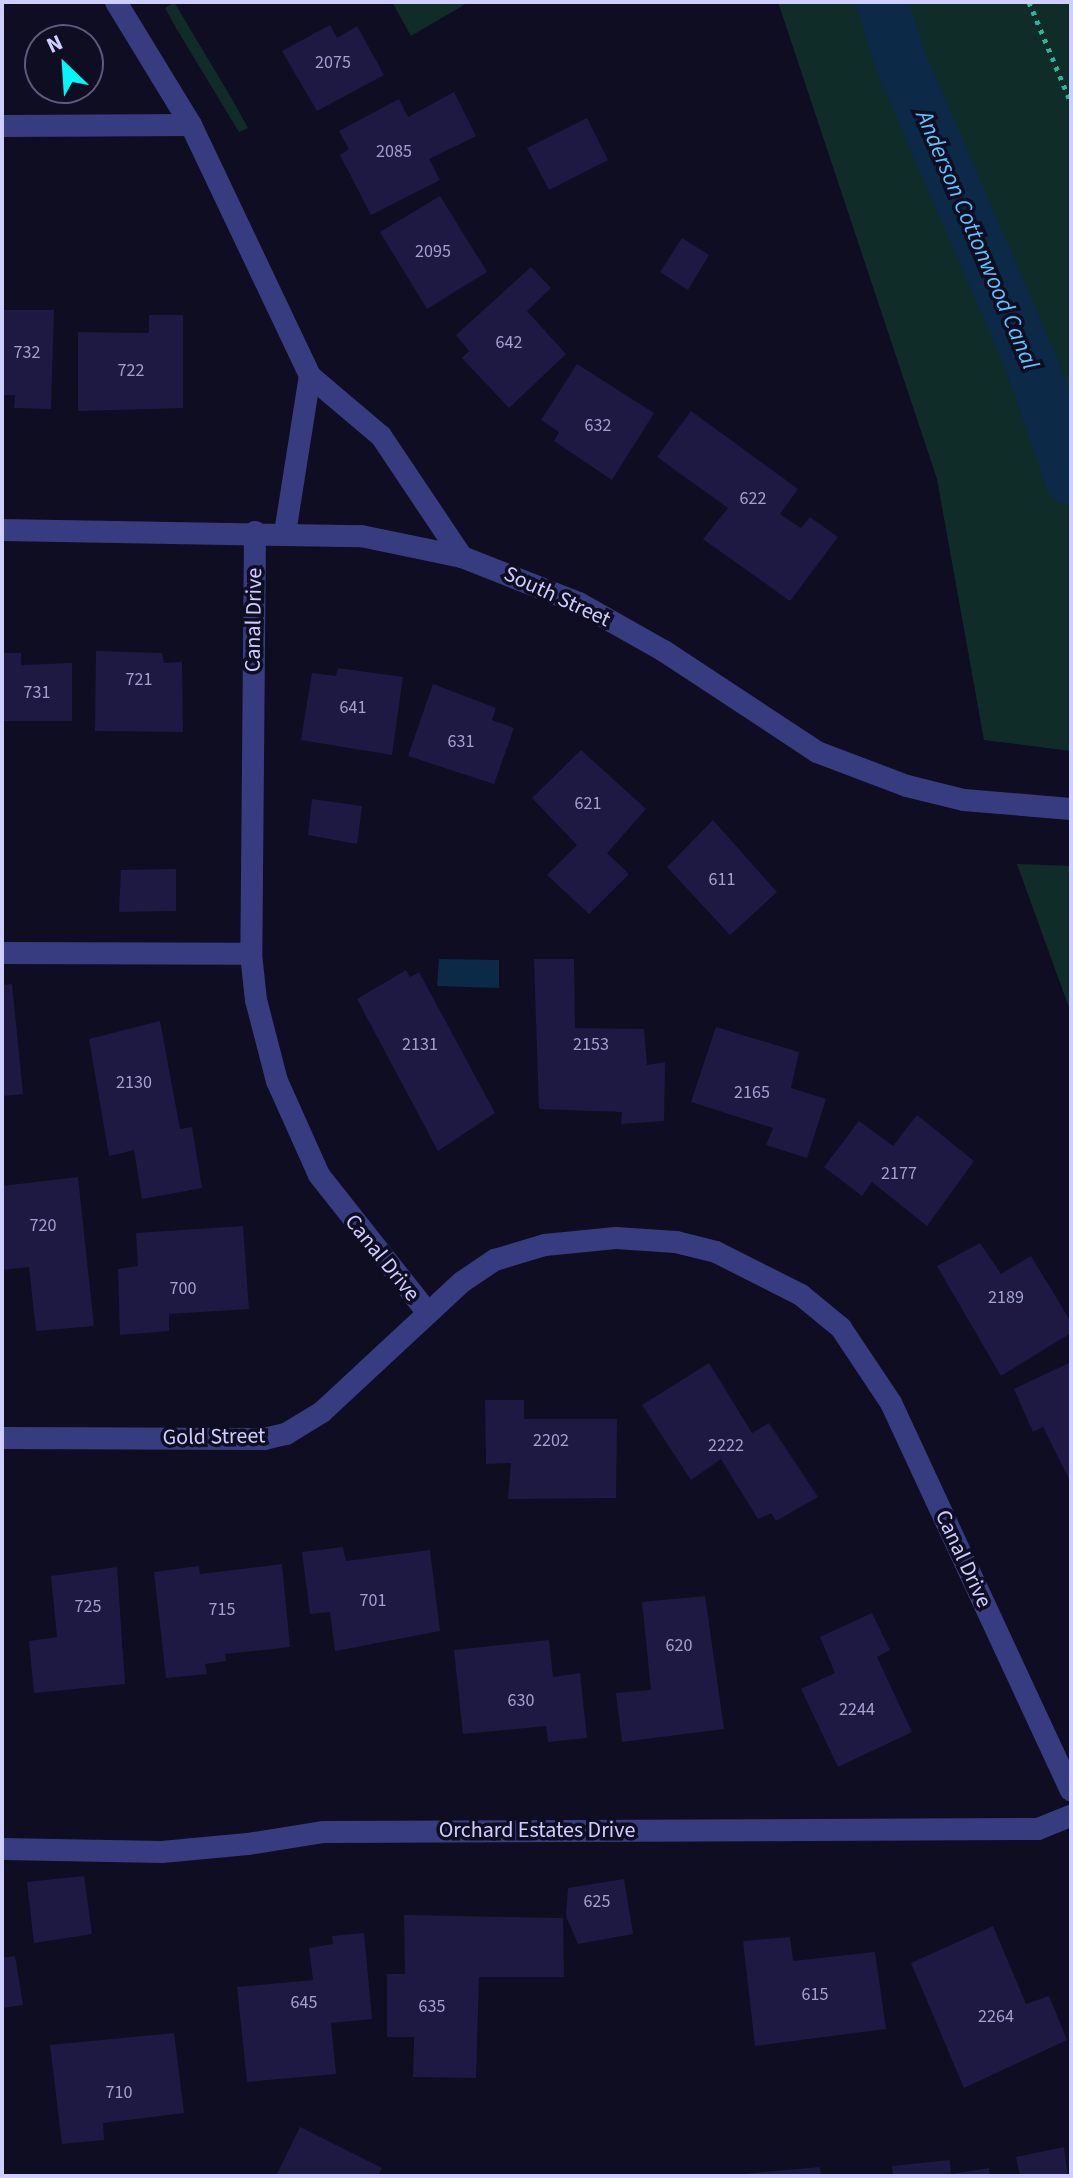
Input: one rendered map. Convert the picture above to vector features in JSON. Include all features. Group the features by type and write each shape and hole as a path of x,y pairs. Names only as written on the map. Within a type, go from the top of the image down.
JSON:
{"street":[{"path":"116,2 191,125 310,376 381,436 462,557"},
{"path":"2,126 191,125"},
{"path":"285,533 310,376"},
{"name":"South Street","path":"2,530 285,533 395,540 462,557 579,603 664,651 817,752 907,786 1020,807 1071,809"},
{"name":"Canal Drive","path":"255,532 251,954 266,1045 308,1155 330,1193 428,1313 495,1260 545,1245 616,1238 676,1242 716,1252 801,1295 841,1328 891,1403 1071,1790"},
{"path":"2,953 251,954"},
{"name":"Gold Street","path":"2,1438 264,1439 286,1434 322,1412 428,1313"},
{"name":"Orchard Estates Drive","path":"2,1849 162,1852 248,1844 324,1832 1038,1829 1071,1816"}],"path":[{"path":"1029,2 1071,103"}],"green space":[{"path":"174,2 248,128 239,132 176,28 165,8"},
{"path":"392,2 469,2 411,36"},
{"path":"778,2 1071,2 1071,751 984,740 937,479"},
{"path":"1017,864 1071,866 1071,1013"}],"water":[{"path":"439,959 499,960 499,988 437,986"}],"building":[{"path":"330,25 337,38 357,26 384,75 317,111 282,51"},
{"path":"454,92 476,136 429,159 440,180 371,215 340,155 349,149 339,131 399,99 408,117"},
{"path":"587,118 608,160 549,190 527,148"},
{"path":"440,196 487,272 427,309 380,232"},
{"path":"682,238 709,255 688,290 660,272"},
{"path":"531,267 551,288 527,311 566,354 509,408 462,358 469,351 456,335"},
{"path":"2,310 54,310 51,409 14,408 15,395 2,395"},
{"path":"149,315 183,315 183,408 78,411 78,332 149,333"},
{"path":"577,364 654,413 612,480 554,441 559,432 541,420"},
{"path":"691,411 798,489 780,514 801,528 810,517 838,537 790,601 703,539 728,508 657,457"},
{"path":"96,651 162,653 164,663 182,662 183,732 95,731"},
{"path":"2,653 21,653 21,665 72,663 72,721 2,721"},
{"path":"338,668 403,677 392,755 301,740 312,673 336,676"},
{"path":"433,684 496,708 492,720 514,728 494,784 408,756"},
{"path":"581,750 646,809 607,853 629,874 589,914 547,875 577,845 532,798"},
{"path":"312,799 362,806 357,844 308,835"},
{"path":"713,820 777,892 730,935 667,867"},
{"path":"176,869 176,911 119,912 121,870"},
{"path":"534,959 574,959 575,1028 644,1029 647,1065 665,1062 664,1121 621,1124 622,1112 539,1109"},
{"path":"406,970 410,977 419,972 495,1113 438,1151 357,999"},
{"path":"12,984 23,1094 2,1096 2,985"},
{"path":"160,1021 180,1129 192,1127 202,1188 142,1199 134,1150 109,1156 89,1039"},
{"path":"716,1027 799,1052 791,1088 826,1099 807,1158 766,1145 773,1128 691,1102"},
{"path":"917,1115 974,1161 927,1226 872,1182 862,1196 824,1167 859,1121 893,1146"},
{"path":"78,1177 94,1326 36,1331 29,1267 2,1270 2,1186"},
{"path":"243,1226 249,1309 169,1314 169,1331 120,1335 118,1269 138,1266 136,1233"},
{"path":"980,1243 1001,1274 1031,1256 1071,1322 1071,1333 1001,1376 937,1266"},
{"path":"1071,1362 1071,1483 1043,1427 1033,1432 1014,1389"},
{"path":"709,1363 752,1433 769,1423 818,1497 776,1521 771,1513 758,1519 721,1459 691,1480 642,1405"},
{"path":"485,1400 524,1400 524,1419 617,1419 616,1498 508,1499 511,1463 486,1464"},
{"path":"343,1547 346,1561 430,1550 440,1631 335,1651 330,1612 310,1614 302,1552"},
{"path":"282,1564 290,1647 225,1654 226,1661 205,1664 207,1674 166,1678 154,1572 199,1566 200,1574"},
{"path":"117,1567 125,1684 34,1693 29,1641 57,1637 51,1576"},
{"path":"705,1596 724,1729 622,1742 616,1693 651,1690 642,1602"},
{"path":"872,1613 890,1650 877,1657 912,1732 838,1767 801,1689 835,1673 820,1637"},
{"path":"549,1640 553,1677 580,1673 587,1738 548,1742 546,1726 463,1734 454,1650"},
{"path":"84,1876 92,1934 34,1943 27,1882"},
{"path":"624,1879 633,1934 578,1944 566,1916 568,1888"},
{"path":"404,1915 563,1918 564,1977 479,1977 476,2078 413,2077 414,2037 387,2037 387,1974 405,1974"},
{"path":"993,1926 1026,2004 1049,1996 1067,2040 964,2088 911,1963"},
{"path":"364,1933 372,2019 331,2023 336,2074 247,2082 237,1987 313,1980 309,1948 333,1944 332,1936"},
{"path":"790,1937 793,1961 875,1952 886,2029 755,2046 743,1941"},
{"path":"15,1956 23,2005 2,2008 2,1958"},
{"path":"174,2033 184,2113 103,2123 104,2140 62,2144 50,2045"},
{"path":"300,2127 382,2168 378,2176 276,2176"},
{"path":"1064,2147 1068,2176 1020,2176 1016,2157"},
{"path":"950,2160 951,2174 989,2168 990,2176 893,2176 892,2166"},
{"path":"820,2167 821,2176 743,2176 743,2174"}],"waterway":[{"name":"Anderson Cottonwood Canal","path":"882,2 900,60 1032,365 1071,479"}]}
